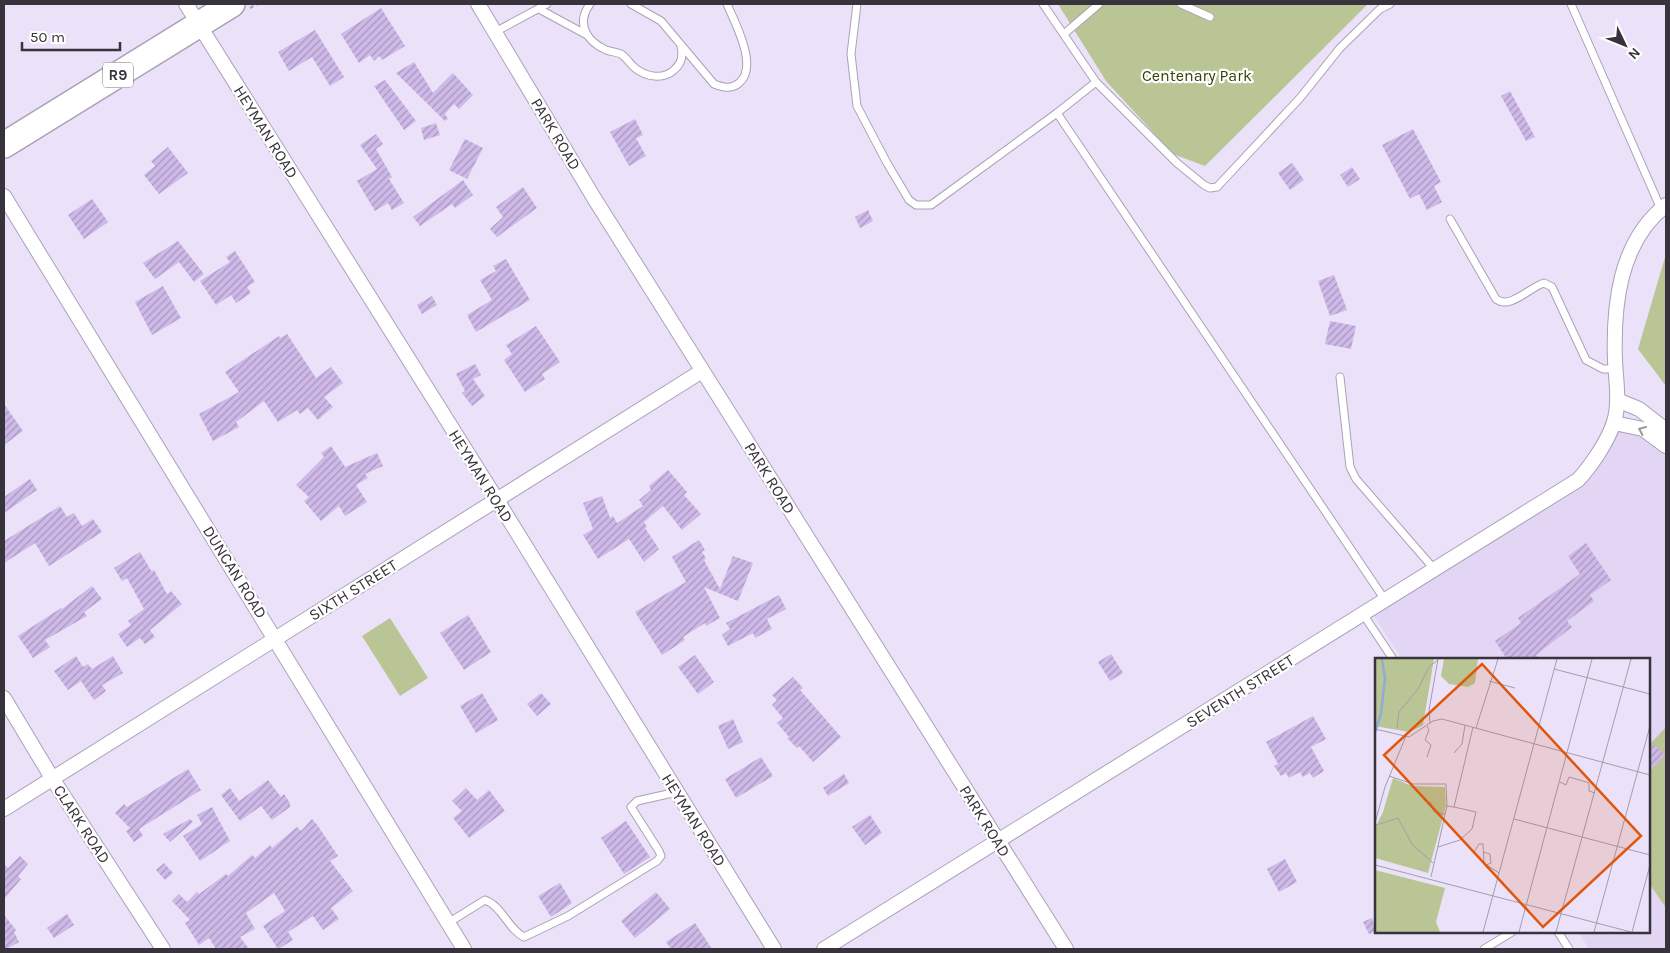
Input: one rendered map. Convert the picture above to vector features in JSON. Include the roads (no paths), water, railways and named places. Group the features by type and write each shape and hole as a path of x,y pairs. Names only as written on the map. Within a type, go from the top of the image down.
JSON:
{"highway":[{"name":"R9","path":"4,145 232,4"}],"street":[{"name":"HEYMAN ROAD","path":"186,4 497,500 774,949"},
{"name":"PARK ROAD","path":"478,4 594,198 1066,949"},
{"name":"DUNCAN ROAD","path":"4,196 464,949"},
{"name":"SEVENTH STREET","path":"824,949 999,843 1578,480 1595,459 1614,423 1617,400 1615,322 1620,283 1637,238 1647,222 1663,207"},
{"name":"SIXTH STREET","path":"4,809 702,371"},
{"path":"1617,400 1638,409 1666,430"},
{"path":"1614,423 1643,429 1666,446"},
{"name":"CLARK ROAD","path":"4,698 52,778 163,949"}],"lane":[{"path":"495,32 548,4"},
{"path":"587,35 583,13 590,4"},
{"path":"632,4 661,22 714,84 724,88 737,85 746,77 747,68 742,40 727,4"},
{"path":"857,4 850,54 857,106 909,200 916,205 931,206 1096,82"},
{"path":"1043,4 1096,82 1177,163 1210,188 1217,187 1300,98 1340,48 1374,15 1390,4"},
{"path":"1064,34 1099,4"},
{"path":"1181,4 1210,17"},
{"path":"1571,4 1663,207"},
{"path":"539,8 587,35 594,43 608,51 620,53 640,72 657,77 668,75 679,65 683,56 681,46"},
{"path":"1057,113 1385,600"},
{"path":"1450,219 1496,299 1501,303 1508,303 1538,285 1544,283 1552,287 1586,360 1603,370 1616,369"},
{"path":"1340,377 1348,454 1353,473 1435,570"},
{"path":"1364,614 1392,658"},
{"path":"448,923 486,900 491,902 511,928 524,937 568,916 657,861 661,856 659,851 630,807 637,801 677,792"},
{"path":"1484,949 1510,933"},
{"path":"1559,933 1569,949"}],"park label":[{"name":"Centenary Park","path":"1197,75"}]}
